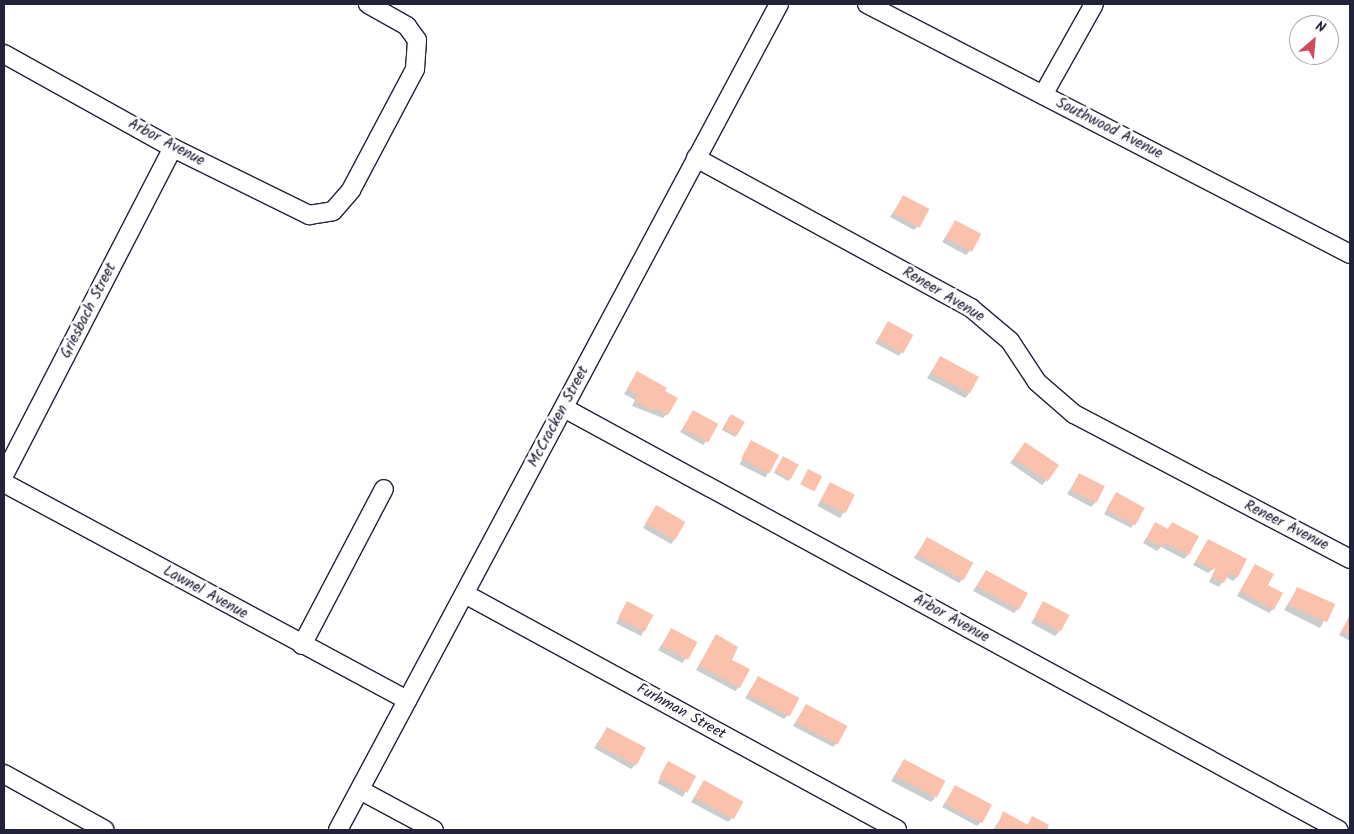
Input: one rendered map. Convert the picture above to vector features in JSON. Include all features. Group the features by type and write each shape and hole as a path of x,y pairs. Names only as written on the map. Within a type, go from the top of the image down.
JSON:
{"street":[{"name":"Arbor Avenue","path":"4,54 174,148 309,216 333,211 351,190 415,70 417,40 407,26 368,4"},
{"name":"McCracken Street","path":"338,830 779,4"},
{"name":"Southwood Avenue","path":"867,4 1350,254"},
{"path":"1043,95 1094,4"},
{"name":"Griesbach Street","path":"4,475 174,148"},
{"name":"Reneer Avenue","path":"696,158 971,308 996,327 1037,382 1074,414 1350,559"},
{"name":"Arbor Avenue","path":"564,408 1339,830"},
{"name":"Lawnel Avenue","path":"4,483 302,646 407,700"},
{"path":"302,646 384,489"},
{"name":"Furhman Street","path":"464,594 897,830"},
{"path":"4,774 105,830"},
{"path":"360,790 434,830"}],"building":[{"path":"903,195 929,209 920,228 893,214"},
{"path":"955,220 981,234 972,252 946,238"},
{"path":"888,321 913,335 903,353 878,339"},
{"path":"940,356 979,377 970,393 931,373"},
{"path":"637,371 667,388 665,391 678,398 668,415 655,408 653,411 635,401 638,395 627,389"},
{"path":"693,410 718,424 708,442 683,428"},
{"path":"731,414 745,422 737,436 723,428"},
{"path":"751,440 779,455 769,474 741,459"},
{"path":"1025,442 1059,465 1048,482 1014,459"},
{"path":"783,456 799,465 791,480 775,471"},
{"path":"808,469 822,476 815,491 800,484"},
{"path":"1079,473 1105,486 1096,503 1070,490"},
{"path":"830,482 855,495 845,513 820,501"},
{"path":"1116,492 1145,508 1135,525 1106,509"},
{"path":"656,505 685,522 675,540 646,523"},
{"path":"1155,522 1168,529 1172,522 1199,536 1189,555 1165,543 1163,547 1146,539"},
{"path":"927,537 973,563 964,580 917,554"},
{"path":"1208,539 1247,559 1238,577 1229,573 1224,583 1212,577 1217,566 1213,570 1196,561"},
{"path":"1255,564 1274,574 1268,585 1283,593 1274,610 1240,591"},
{"path":"986,570 1028,593 1019,610 977,587"},
{"path":"1297,587 1335,604 1327,622 1289,605"},
{"path":"627,601 653,615 645,632 618,618"},
{"path":"1043,601 1069,615 1061,632 1034,618"},
{"path":"1350,614 1350,635 1342,631"},
{"path":"671,628 697,642 688,660 662,646"},
{"path":"716,634 738,647 732,660 750,669 740,688 699,665"},
{"path":"758,676 799,698 790,717 748,695"},
{"path":"806,704 847,726 838,745 796,723"},
{"path":"607,727 646,748 636,765 598,745"},
{"path":"904,759 945,781 937,798 895,776"},
{"path":"668,761 696,776 687,793 659,778"},
{"path":"704,780 743,802 734,819 694,797"},
{"path":"955,785 992,805 982,823 945,804"},
{"path":"1003,811 1028,825 1032,816 1049,825 1047,830 996,830"}]}
